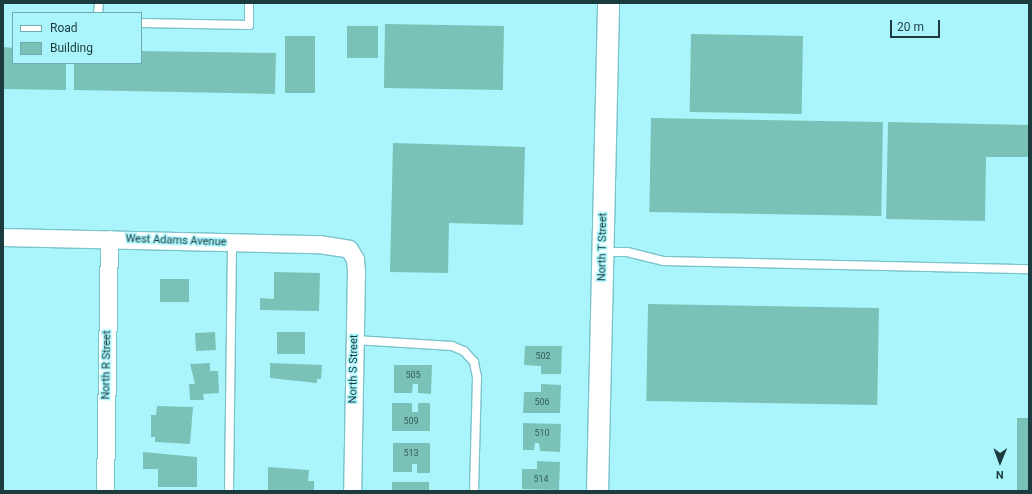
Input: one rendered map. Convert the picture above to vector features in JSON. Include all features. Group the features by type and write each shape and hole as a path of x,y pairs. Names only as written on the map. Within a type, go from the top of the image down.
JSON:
{"street":[{"name":"North T Street","path":"597,491 608,3"},
{"name":"West Adams Avenue","path":"3,237 333,245 349,249"},
{"name":"North R Street","path":"105,491 109,239"},
{"name":"North S Street","path":"349,249 356,271 352,491"}],"lane":[{"path":"142,23 249,25 249,3"},
{"path":"229,491 232,243"},
{"path":"602,252 627,252 663,261 1029,269"},
{"path":"355,340 452,346 464,351 474,362 477,377 474,491"}],"building":[{"path":"385,24 504,26 503,90 384,88"},
{"path":"347,26 378,26 378,58 347,58"},
{"path":"691,34 803,36 802,114 690,112"},
{"path":"285,36 315,36 315,93 285,93"},
{"path":"3,47 12,48 12,64 66,64 66,90 3,89"},
{"path":"142,51 276,53 275,94 74,90 74,64 142,64"},
{"path":"651,118 883,122 881,216 649,212"},
{"path":"888,122 1029,125 1029,157 986,157 985,221 886,219"},
{"path":"393,143 525,147 523,225 449,223 448,273 390,272"},
{"path":"274,272 320,273 319,311 260,310 260,298 274,299"},
{"path":"160,279 189,279 189,302 160,302"},
{"path":"648,304 879,308 877,405 646,401"},
{"path":"215,332 216,350 196,351 195,333"},
{"path":"277,332 305,332 305,354 277,354"},
{"path":"525,346 562,346 561,374 541,374 541,366 524,365"},
{"path":"210,363 210,371 218,371 219,393 203,394 204,400 190,400 189,384 195,384 190,364"},
{"path":"270,363 322,365 321,379 317,379 317,383 270,378"},
{"path":"394,365 432,365 431,394 418,393 418,384 413,384 412,393 394,393"},
{"path":"541,384 561,385 560,413 523,413 524,392 541,392"},
{"path":"392,403 412,403 412,412 418,412 418,403 430,403 430,431 392,431"},
{"path":"157,406 193,407 190,444 155,442 155,437 151,437 151,415 156,415"},
{"path":"1017,418 1029,418 1029,491 1017,491"},
{"path":"523,423 561,424 560,452 540,451 539,443 535,443 534,450 523,450"},
{"path":"393,443 430,443 430,473 417,473 417,464 412,464 412,472 393,472"},
{"path":"143,452 197,457 197,487 158,487 158,469 143,469"},
{"path":"537,461 560,462 559,490 522,489 522,469 537,469"},
{"path":"268,467 309,470 308,481 314,481 314,491 268,491"},
{"path":"392,482 429,482 429,491 392,491"}]}
